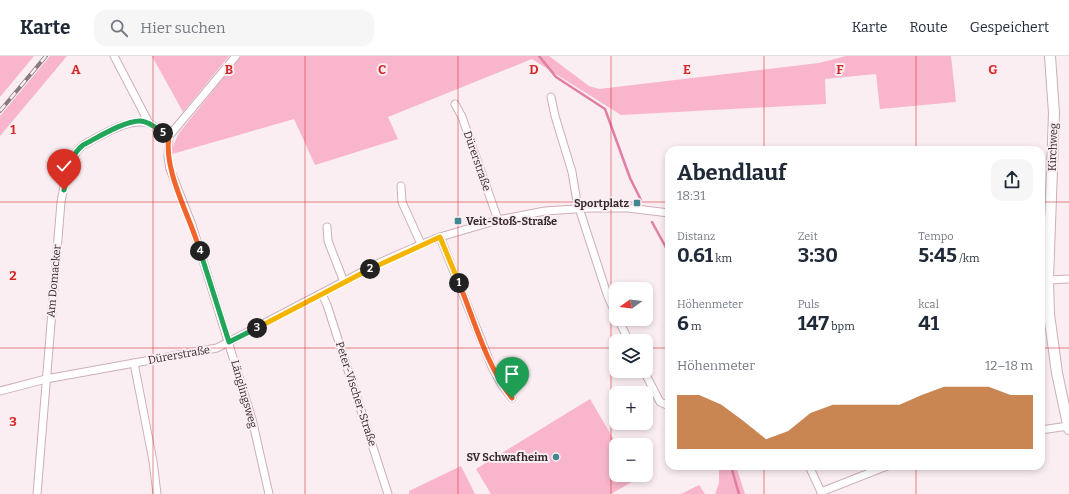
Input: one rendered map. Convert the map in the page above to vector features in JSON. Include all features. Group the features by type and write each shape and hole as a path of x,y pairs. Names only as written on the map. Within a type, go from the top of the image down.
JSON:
{"street":[{"path":"114,56 149,123 169,136 236,56"},
{"name":"Kirchweg","path":"1050,56 1054,113 1045,219 1048,280 1045,315 1069,427"},
{"path":"551,97 555,116 572,172 579,208 609,300"},
{"name":"Dürerstraße","path":"455,104 462,117 498,220"},
{"name":"Am Domacker","path":"37,494 61,202 71,160 76,150 83,145 129,123 140,121 149,123"},
{"name":"Länglingsweg","path":"169,136 168,157 170,168 192,225 229,342 252,419 269,494"},
{"path":"400,186 402,202 421,244"},
{"name":"Dürerstraße","path":"0,391 46,379 217,348 421,244 498,220 545,211 579,208 608,207 665,213"},
{"path":"327,227 328,241 344,282"},
{"path":"440,237 492,367 501,384 512,398"},
{"path":"1048,280 1069,279"},
{"name":"Peter-Vischer-Straße","path":"322,294 327,305 388,494"},
{"path":"134,363 153,461 157,494"},
{"path":"648,378 660,402 665,404"},
{"path":"1045,430 1069,427"},
{"path":"811,470 821,493 877,470"}],"shaded area":[{"path":"0,56 34,56 0,97"},
{"path":"50,56 67,56 0,136 0,116"},
{"path":"152,56 229,56 183,112"},
{"path":"241,56 549,56 589,86 599,89 819,63 846,56 951,56 956,102 880,109 876,74 825,79 826,104 621,115 532,59 388,117 398,139 315,165 294,119 172,154 174,144 179,133"},
{"name":"SV Schwafheim","path":"590,399 613,438 609,438 609,482 632,482 611,494 491,494 476,469"},
{"path":"461,466 475,494 409,494 409,491"},
{"path":"719,470 737,470 745,494 715,494 719,483"},
{"path":"699,485 705,494 680,494 683,493"}],"waterway":[{"path":"539,56 556,77 605,109 630,178 641,200"},
{"path":"652,222 665,246"},
{"path":"732,470 739,494"}],"railway":[{"path":"0,111 46,56"}],"place":[{"name":"Sportplatz","path":"637,203"},
{"name":"Veit-Stoß-Straße","path":"458,221"},
{"name":"SV Schwafheim","path":"556,457"}],"route":[{"path":"64,190 71,160 76,150 83,145 129,123 140,121 149,123 169,136 168,157 170,168 192,225 229,342 380,263 440,237 492,367 501,384 512,398"}]}
